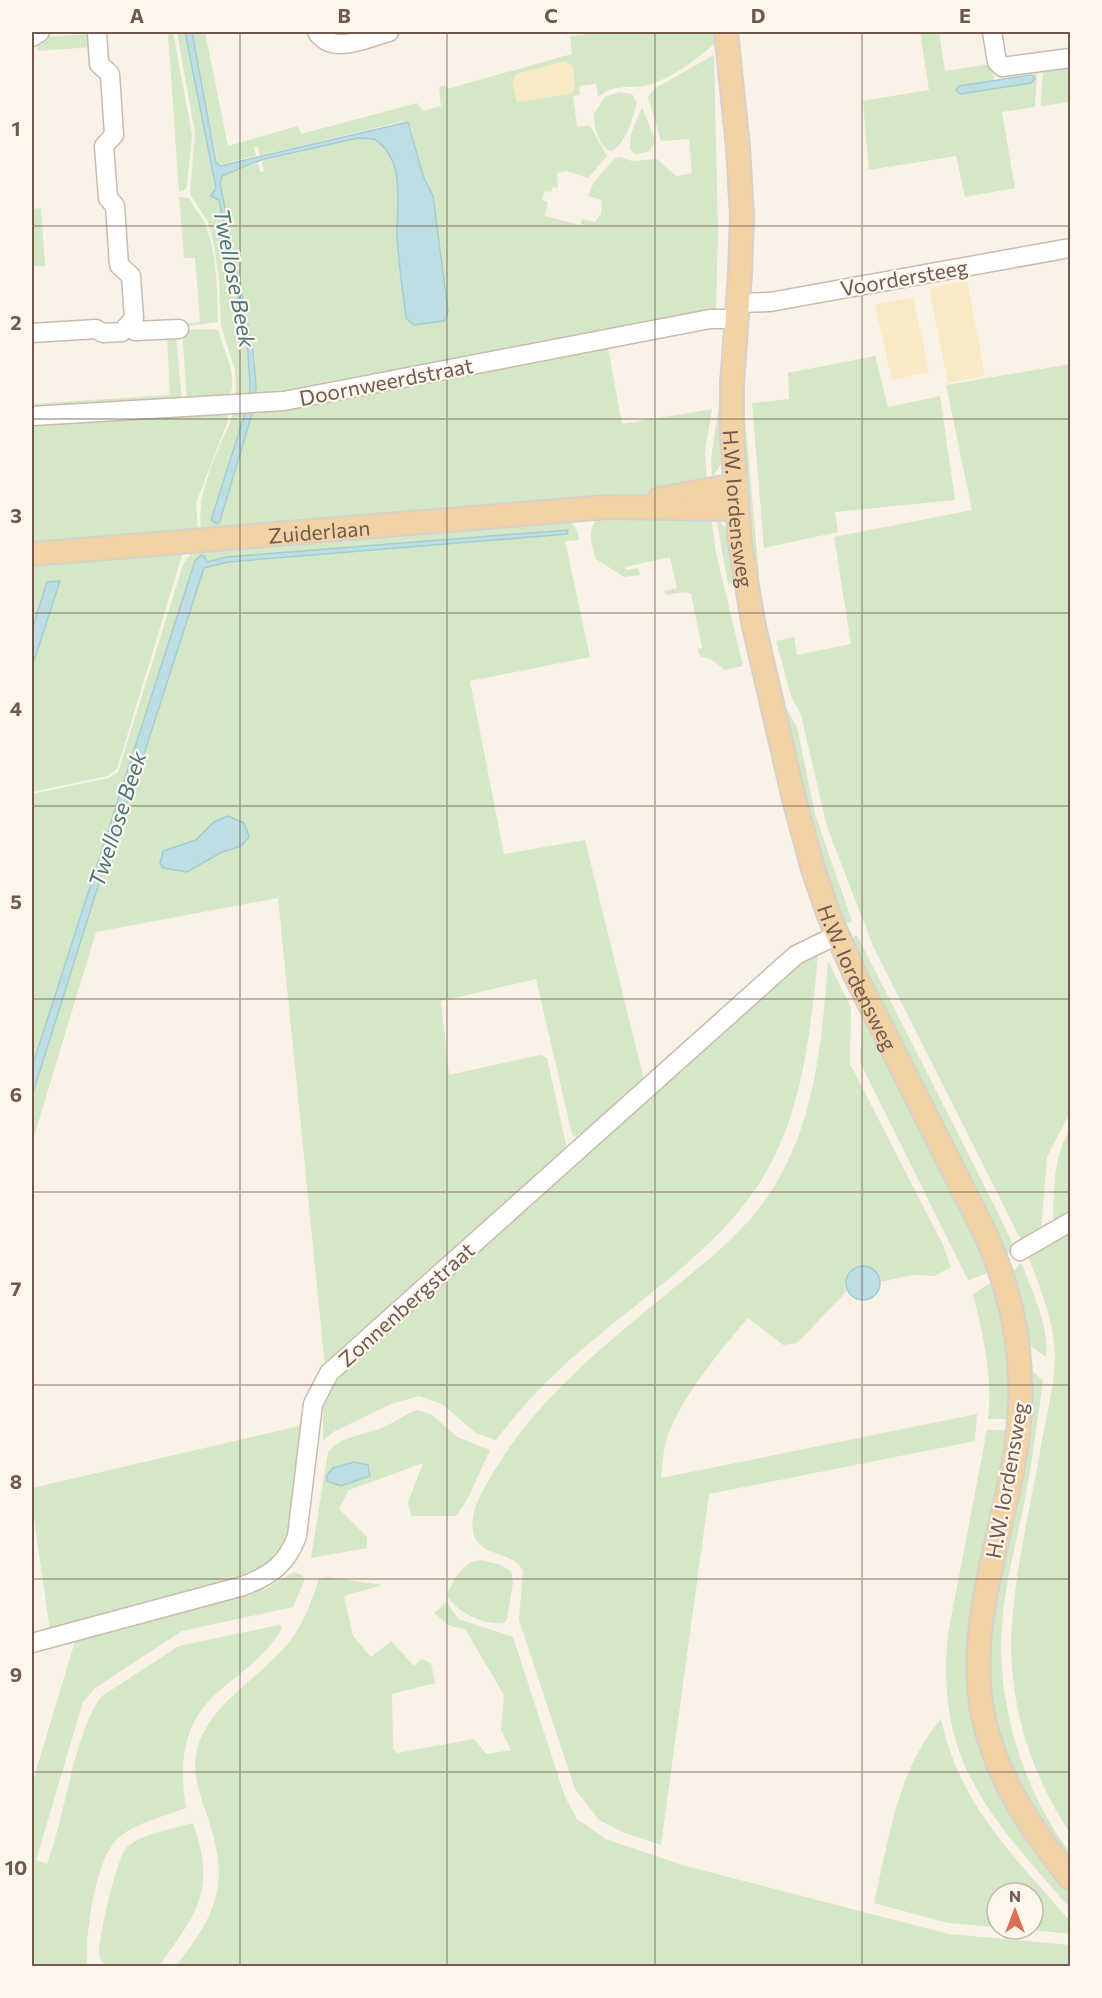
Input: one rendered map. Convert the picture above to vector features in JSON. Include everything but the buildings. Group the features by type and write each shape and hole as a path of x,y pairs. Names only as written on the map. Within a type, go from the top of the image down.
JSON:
{"main road":[{"name":"H.W. Iordensweg","path":"726,32 741,194 732,396 736,508 746,585 769,693 813,869 837,935 986,1235 999,1266 1014,1314 1021,1362 1020,1420 982,1614 979,1660 980,1691 987,1733 1005,1782 1030,1825 1071,1878"},
{"name":"Zuiderlaan","path":"32,554 607,507 735,485"},
{"name":"Zuiderlaan","path":"607,507 736,508"}],"street":[{"path":"32,37 39,32"},
{"path":"32,333 96,328 103,333 122,332 134,318 131,276 119,265 115,206 108,198 104,146 114,135 110,74 99,64 97,32"},
{"path":"316,32 323,40 334,45 389,32"},
{"path":"992,32 997,62 1002,67 1071,58"},
{"name":"Voordersteeg","path":"737,311 770,302 1071,248"},
{"name":"Doornweerdstraat","path":"32,416 259,404 710,319 737,311"},
{"path":"128,325 135,331 179,328"},
{"name":"Zonnenbergstraat","path":"32,1643 243,1586 276,1570 292,1550 297,1536 313,1404 329,1373 796,955 837,935"},
{"path":"1020,1251 1071,1222"}],"green space":[{"path":"168,32 173,32 192,135 187,185 186,189 179,192"},
{"path":"177,32 185,32 216,189 212,196 219,200 249,362 249,401 233,402 236,388 235,370 221,326 219,278 214,245 208,222 190,194 195,133"},
{"path":"192,32 205,32 228,146 298,126 301,134 417,103 423,111 441,106 439,87 445,85 447,89 572,54 570,36 605,32 713,32 714,44 684,67 659,81 644,86 611,89 598,97 596,84 579,86 580,95 573,96 577,126 590,126 607,156 588,178 567,171 557,173 558,188 553,187 551,192 545,191 542,200 548,202 545,216 580,225 582,219 595,222 601,214 602,200 588,196 594,182 615,158 621,157 632,161 657,159 676,176 692,173 689,139 661,141 648,97 654,89 714,55 718,230 716,310 254,401 255,361 220,183 222,176 258,163 260,172 264,171 262,161 358,138 374,139 391,157 395,169 399,195 397,234 430,185 423,175 411,127 408,122 404,121 260,156 258,147 254,147 256,156 218,165"},
{"path":"920,32 939,32 945,71 991,64 994,80 1037,73 1035,107 1002,112 1015,188 965,197 956,156 869,170 863,101 929,90"},
{"path":"93,34 93,47 38,51 37,42 41,37"},
{"path":"1070,68 1070,102 1041,106 1043,72"},
{"path":"619,92 632,94 637,102 625,137 611,151 600,141 594,114 605,97"},
{"path":"642,107 655,141 650,151 637,154 633,153 630,148 631,134"},
{"path":"179,197 189,198 202,219 212,245 216,271 218,322 181,327 181,324 200,322 195,258 184,258"},
{"path":"41,208 45,266 32,266 32,209"},
{"path":"724,328 726,332 724,459 712,478 711,459 720,397"},
{"path":"182,330 218,330 230,364 232,390 229,399 187,402"},
{"path":"167,334 176,337 182,403 32,414 32,404 170,395"},
{"path":"607,342 622,424 712,409 705,452 707,482 662,495 577,504 201,530 204,488 230,423 233,408 247,407 211,520 220,521 254,407"},
{"path":"875,356 888,407 940,396 955,500 835,512 838,532 764,548 752,403 789,399 788,373"},
{"path":"1070,364 1070,1112 1047,1157 1041,1231 1024,1246 873,946 827,827 801,715 791,696 776,641 794,637 797,655 851,644 834,537 972,510 946,385"},
{"path":"743,394 759,575 753,576 738,403"},
{"path":"228,408 227,423 196,503 198,531 32,548 32,419"},
{"path":"711,515 716,553 743,666 725,670 712,660 700,656 698,649 702,648 691,594 686,592 666,595 664,591 677,588 670,557 625,567 626,570 638,568 640,575 624,577 596,559 591,541 593,525 601,516"},
{"path":"716,517 729,532 735,582 728,584"},
{"path":"565,519 574,525 579,540 565,541 590,657 470,681 504,854 585,840 644,1080 578,1139 572,1134 536,979 441,1001 449,1075 540,1055 547,1058 567,1149 325,1370 286,1547 261,1572 50,1631 32,1504 32,1488 299,1426 306,1394 325,1366 278,898 96,932 32,1143 32,1096 116,829 134,785 203,572 208,566 228,562 567,534 568,530 228,557 207,562 201,555 195,561 32,1067 32,794 108,778 118,772 183,565 194,549","holes":["220,818 241,846 222,852 187,872 163,868 160,856 196,840"]},
{"path":"184,549 117,769 108,776 32,792 32,562"},
{"path":"785,706 797,727 815,814 852,921 841,926 802,800"},
{"path":"857,935 1016,1251 1003,1254 845,942"},
{"path":"818,956 809,1036 799,1088 782,1139 755,1190 714,1239 565,1364 529,1400 496,1440 476,1433 442,1404 419,1396 391,1404 333,1432 323,1441 323,1402 334,1379 798,960"},
{"path":"828,961 851,1008 850,1064 943,1245 951,1267 934,1276 912,1275 880,1282 868,1267 855,1267 845,1288 847,1291 797,1343 783,1345 748,1318 701,1376 680,1409 666,1441 661,1478 977,1414 975,1441 709,1494 661,1845 622,1832 599,1820 575,1789 519,1620 523,1571 511,1559 481,1546 473,1531 473,1518 482,1492 506,1453 545,1404 590,1359 719,1250 745,1225 768,1196 784,1169 806,1113 819,1053"},
{"path":"863,1005 990,1268 985,1274 968,1280 860,1062"},
{"path":"1070,1129 1070,1217 1053,1226 1057,1164"},
{"path":"1070,1230 1070,1833 1043,1786 1032,1760 1017,1706 1011,1651 1017,1580 1050,1398 1055,1357 1047,1310 1028,1257"},
{"path":"1021,1262 1042,1320 1046,1357 1028,1344 1027,1329 1012,1274"},
{"path":"994,1281 1008,1350 1009,1419 988,1419 988,1372 973,1294"},
{"path":"1030,1368 1043,1381 1028,1484 1008,1577 1002,1625 1003,1685 1008,1715 1026,1774 1053,1828 1070,1852 1070,1862 1053,1843 1013,1776 989,1703 988,1637"},
{"path":"417,1410 431,1414 457,1437 490,1450 467,1500 456,1516 411,1516 408,1502 423,1463 349,1490 339,1509 367,1537 367,1548 311,1558 328,1452 342,1441 380,1429"},
{"path":"987,1430 1007,1430 1000,1487 974,1617 1001,1795 1017,1826 1070,1892 1070,1908 993,1815 960,1753 950,1718 946,1679 948,1634"},
{"path":"481,1560 501,1565 511,1571 513,1582 507,1619 504,1623 480,1620 457,1607 447,1595 452,1583 464,1567"},
{"path":"294,1572 305,1579 293,1607 182,1631 95,1688 83,1702 36,1860 47,1864 84,1731 102,1696 179,1646 279,1625 282,1627 273,1642 261,1655 218,1692 198,1715 184,1752 183,1780 186,1808 133,1828 118,1838 110,1848 103,1863 93,1899 87,1966 32,1966 32,1784 76,1638 265,1589"},
{"path":"327,1577 382,1585 344,1596 353,1636 371,1657 391,1641 414,1666 421,1659 431,1663 435,1683 392,1694 393,1749 397,1753 474,1739 486,1754 511,1750 501,1730 504,1695 465,1629 450,1626 434,1613 447,1602 458,1619 513,1637 565,1797 577,1819 606,1839 682,1865 949,1934 985,1937 985,1941 1026,1941 1070,1945 1070,1966 176,1966 203,1928 211,1911 219,1876 218,1857 196,1779 195,1763 198,1746 205,1730 226,1702 279,1654 290,1641 303,1619 319,1579"},
{"path":"941,1719 961,1778 975,1804 1036,1881 985,1881 985,1926 948,1923 874,1903 890,1830 904,1783 926,1739"},
{"path":"193,1823 200,1846 203,1884 193,1915 184,1931 159,1966 106,1966 99,1956 100,1946 109,1898 123,1853 127,1847 142,1838"},
{"path":"1045,1892 1070,1921 1070,1934 1045,1931"}],"sand":[{"path":"566,61 573,66 575,88 572,94 517,102 512,82 516,74"},
{"path":"967,280 985,376 948,383 929,288"},
{"path":"913,297 929,372 892,380 875,305"}],"water":[{"name":"Twellose Beek","path":"185,32 192,32 216,162 220,166 408,122 423,175 433,196 448,311 444,321 414,325 406,318 397,234 398,182 391,158 374,139 358,138 261,160 222,176 220,183 253,351 256,386 254,407 220,521 217,524 211,520 249,401 248,352 219,200 211,196 216,188"},
{"path":"1031,75 1035,78 1031,83 960,94 956,90 959,86"},
{"name":"Twellose Beek","path":"568,530 567,534 228,562 204,568 134,785 116,829 32,1096 32,1067 195,561 201,555 207,562 227,557"},
{"path":"60,581 32,667 32,630 47,582"},
{"path":"228,816 244,823 249,837 241,846 222,852 187,872 163,868 160,863 163,851 196,840 214,822"},
{"path":"863,1266 875,1271 880,1283 875,1295 863,1300 851,1295 846,1283 851,1271"},
{"path":"354,1462 368,1465 370,1476 341,1486 327,1481 327,1475 333,1468"}]}
